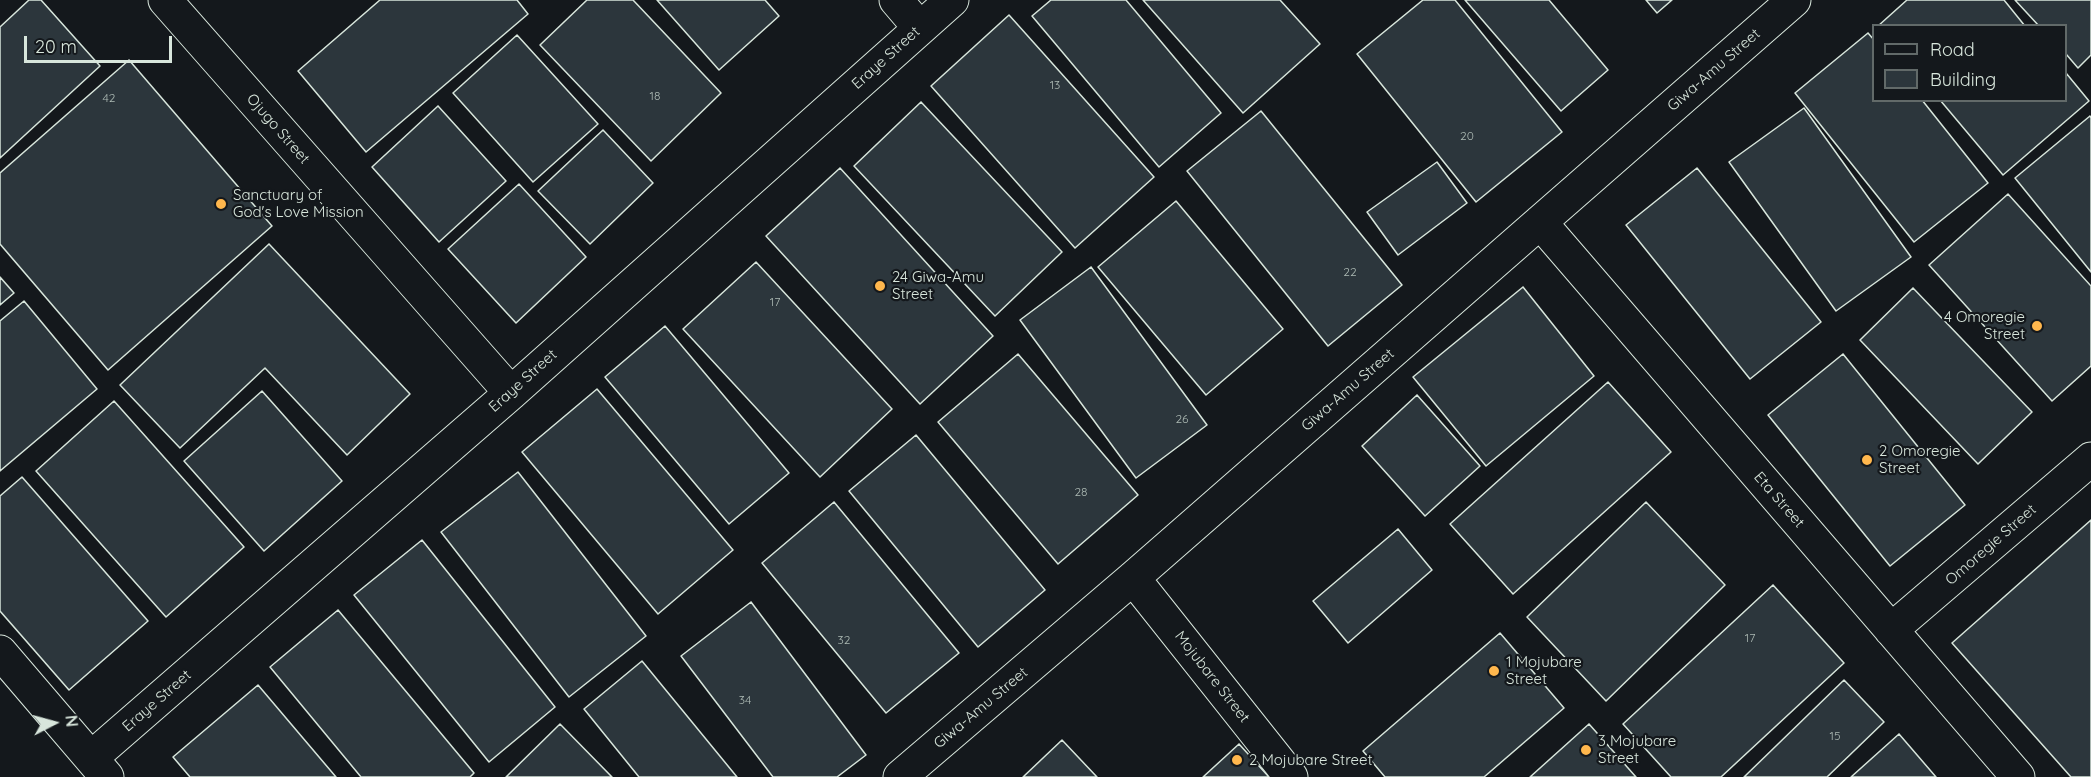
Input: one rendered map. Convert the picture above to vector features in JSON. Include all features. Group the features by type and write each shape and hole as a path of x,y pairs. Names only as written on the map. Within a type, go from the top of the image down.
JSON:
{"street":[{"name":"Ojugo Street","path":"165,0 511,393"},
{"path":"896,0 920,27"},
{"name":"Eraye Street","path":"99,767 511,393 952,0"},
{"name":"Giwa-Amu Street","path":"900,777 1133,578 1794,0"},
{"name":"Eta Street","path":"1540,222 2018,777"},
{"name":"Omoregie Street","path":"1891,630 2091,459"},
{"name":"Mojubare Street","path":"1133,578 1291,777"},
{"path":"0,652 99,767"}],"building":[{"path":"29,0 41,0 100,66 0,158 0,27"},
{"path":"380,0 517,0 528,14 366,152 298,71"},
{"path":"587,0 633,0 721,93 651,161 540,45"},
{"path":"657,0 765,0 779,16 719,70"},
{"path":"1051,0 1126,0 1221,113 1159,167 1032,16"},
{"path":"1143,0 1280,0 1320,44 1243,113"},
{"path":"1423,0 1455,0 1562,132 1476,202 1357,54"},
{"path":"1465,0 1549,0 1608,70 1561,111"},
{"path":"1646,0 1672,0 1657,13"},
{"path":"1907,0 2004,0 2023,24 1880,24"},
{"path":"2015,0 2091,0 2091,55 2078,68 2067,55 2067,24 2037,24"},
{"path":"1009,15 1154,177 1075,248 931,86"},
{"path":"1868,33 1872,38 1872,102 1924,102 1988,183 1914,242 1795,93"},
{"path":"517,35 598,124 533,182 453,93"},
{"path":"129,60 272,226 108,370 0,244 0,173"},
{"path":"2067,74 2089,101 2003,175 1942,102 2067,102"},
{"path":"921,102 1062,252 995,316 854,166"},
{"path":"438,106 506,181 439,242 372,167"},
{"path":"1804,108 1911,257 1836,311 1729,162"},
{"path":"1261,111 1402,285 1328,346 1187,171"},
{"path":"2090,116 2091,118 2091,272 2015,178"},
{"path":"603,130 653,183 590,244 538,191"},
{"path":"1437,162 1467,203 1398,255 1367,212"},
{"name":"24 Giwa-Amu Street","path":"840,168 993,336 920,404 766,236"},
{"path":"1697,168 1821,322 1750,379 1626,225"},
{"path":"519,184 586,257 516,323 448,249"},
{"name":"4 Omoregie Street","path":"2008,194 2091,286 2091,366 2052,401 1929,265"},
{"path":"1176,201 1283,329 1206,395 1098,267"},
{"path":"269,244 410,394 347,455 265,368 180,448 120,385"},
{"path":"756,262 892,409 820,477 683,329"},
{"path":"1091,267 1207,425 1136,478 1020,320"},
{"path":"0,277 14,293 0,305"},
{"path":"1523,287 1594,376 1486,466 1413,377"},
{"path":"1913,288 2032,412 1978,464 1860,340"},
{"path":"24,301 97,389 0,471 0,321"},
{"path":"665,326 789,473 729,524 605,377"},
{"path":"1018,354 1138,495 1058,564 938,422"},
{"name":"2 Omoregie Street","path":"1843,354 1965,505 1890,566 1768,415"},
{"path":"1608,382 1671,452 1513,594 1450,524"},
{"path":"597,389 733,550 658,614 522,452"},
{"path":"262,391 342,481 264,551 184,461"},
{"path":"1417,395 1480,466 1425,516 1362,446"},
{"path":"114,401 244,547 166,617 36,471"},
{"path":"916,435 1045,590 978,647 849,491"},
{"path":"518,472 646,636 569,697 441,532"},
{"path":"22,477 148,621 69,690 0,611 0,496"},
{"path":"834,502 959,653 886,713 762,563"},
{"path":"1646,502 1725,585 1606,701 1527,617"},
{"path":"2091,520 2091,777 2071,777 1952,643"},
{"path":"1398,529 1432,570 1348,643 1313,601"},
{"path":"422,540 555,707 489,762 354,595"},
{"path":"1773,585 1844,663 1721,777 1671,777 1623,724"},
{"path":"751,602 866,755 837,777 773,777 681,656"},
{"path":"338,610 474,773 470,777 361,777 270,667"},
{"name":"1 Mojubare Street","path":"1500,633 1564,708 1484,777 1385,777 1363,751"},
{"path":"642,661 737,777 639,777 584,709"},
{"path":"1844,680 1884,722 1827,777 1744,777"},
{"path":"258,685 336,777 190,777 173,757"},
{"path":"560,724 612,777 506,777"},
{"name":"3 Mojubare Street","path":"1589,724 1636,777 1530,777"},
{"path":"1899,734 1936,777 1851,777"},
{"path":"1062,740 1097,777 1023,777"},
{"name":"2 Mojubare Street","path":"1239,744 1269,777 1203,777"}],"place":[{"name":"Sanctuary of God's Love Mission","path":"221,204"},
{"name":"24 Giwa-Amu Street","path":"880,286"},
{"name":"4 Omoregie Street","path":"2037,326"},
{"name":"2 Omoregie Street","path":"1867,460"},
{"name":"1 Mojubare Street","path":"1494,671"},
{"name":"3 Mojubare Street","path":"1586,750"},
{"name":"2 Mojubare Street","path":"1237,760"}]}
